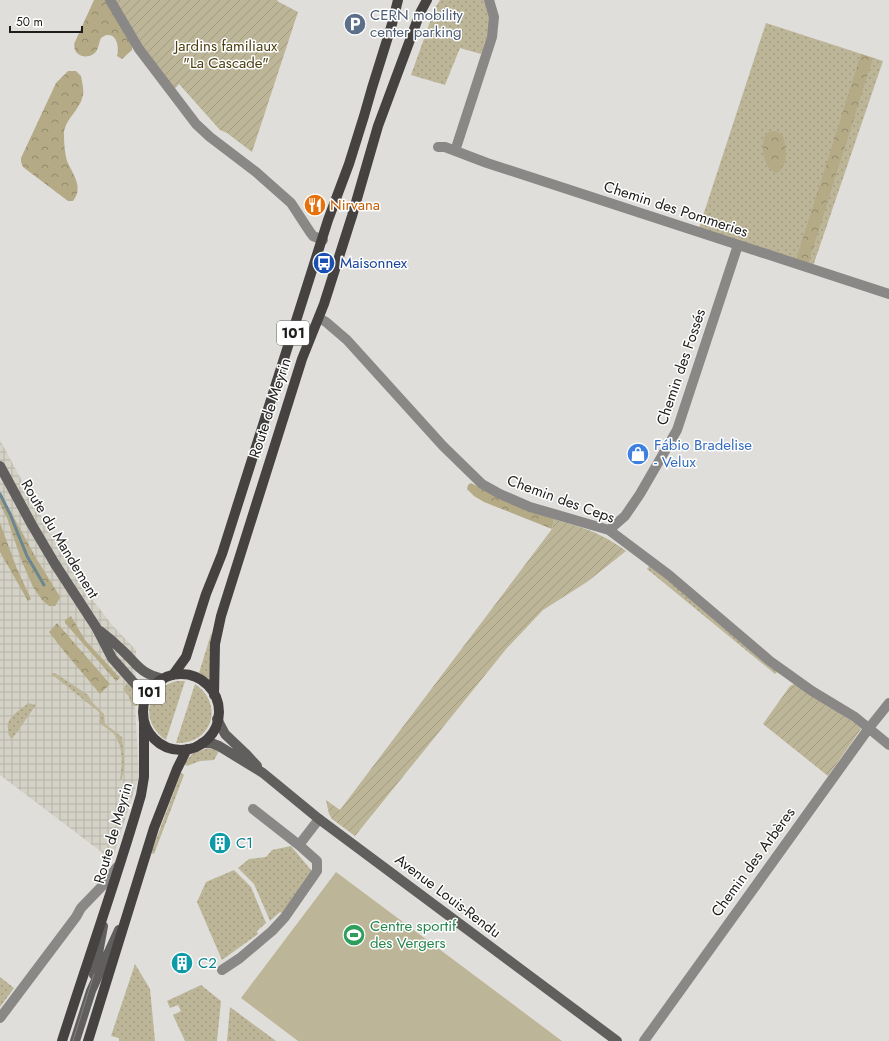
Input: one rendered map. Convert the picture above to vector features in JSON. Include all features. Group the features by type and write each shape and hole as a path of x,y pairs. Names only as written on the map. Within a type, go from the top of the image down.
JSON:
{"main road":[{"name":"Route de Meyrin","path":"173,675 186,657 206,594 222,554 322,240 362,123 398,0"},
{"name":"Route de Meyrin","path":"214,695 215,644 222,616 299,366 319,318 352,216 378,126 420,13 427,0"},
{"name":"Route du Mandement","path":"0,466 32,525 55,564 96,627 112,658 142,693 144,702"},
{"name":"Route du Mandement","path":"96,627 123,650 137,667 145,673 163,678"},
{"name":"101","path":"187,749 171,748 160,744 150,734 144,721 143,708 144,702 151,688 163,678 173,675 184,674 194,676 206,684 214,695 218,706 217,719"},
{"path":"88,1041 157,821 177,769 187,749 202,742 213,732 217,719"},
{"name":"Avenue Louis-Rendu","path":"217,719 225,734 263,773"},
{"name":"Route de Meyrin","path":"107,904 143,786 144,721"},
{"name":"Avenue Louis-Rendu","path":"202,742 220,746 263,773 319,820 617,1041"},
{"name":"101","path":"62,1041 107,904"},
{"path":"91,991 107,904"},
{"path":"75,1041 91,991 128,911"}],"street":[{"path":"110,0 139,49 196,124 210,138 256,172 290,203 313,236 322,240"},
{"path":"455,151 492,37 494,17 489,0"},
{"name":"Chemin des Pommeries","path":"438,147 455,151 487,163 889,294"},
{"name":"Chemin des Fossés","path":"609,530 625,516 677,430 738,245"},
{"name":"Chemin des Ceps","path":"319,318 347,340 438,441 482,484 500,494 530,506 609,530 669,575 770,661 806,688 855,717 889,745"},
{"name":"Chemin des Arbères","path":"644,1041 868,728 889,703"},
{"path":"222,970 240,958 285,918 317,871 317,861 300,845 253,809"},
{"path":"300,845 319,820"},
{"path":"0,1018 76,917 81,908 108,881 121,861"}],"shaded area":[{"path":"0,440 46,525 85,590 113,626 136,650 135,704 139,776 112,860 0,775"}],"green space":[{"path":"94,0 106,0 132,46 132,50 122,59 117,56 117,42 111,35 106,35 101,38 97,50 92,55 83,56 75,50 74,44"},
{"name":"Jardins familiaux \"La Cascade\"","path":"114,0 278,0 277,1 298,12 252,152 227,133 220,130 179,84 173,91 148,58"},
{"path":"440,0 484,0 490,19 488,33 481,54 460,48 445,85 411,75 435,8"},
{"path":"766,23 883,61 813,266 699,228"},
{"path":"861,54 873,58 808,264 796,260"},
{"path":"68,71 76,71 81,76 83,90 83,95 79,106 64,130 66,158 78,186 78,191 73,201 68,201 23,167 21,162 21,158 56,83"},
{"path":"775,131 782,134 786,150 784,165 777,173 772,171 768,166 763,153 766,135"},
{"path":"471,483 515,505 554,519 552,529 484,502 474,496 467,489 468,485"},
{"path":"0,492 36,558 59,595 60,598 55,606 49,606 42,600 33,587 22,562 7,518 0,504"},
{"path":"554,519 592,531 608,539 626,551 587,582 543,610 507,648 355,836 332,819 329,814 326,800 340,810 552,529"},
{"path":"0,523 17,569 31,599 28,601 0,552"},
{"path":"650,565 778,671 775,674 647,569"},
{"path":"71,616 85,640 120,678 116,681 65,623 65,620"},
{"path":"57,623 110,684 100,694 49,632"},
{"path":"212,634 209,679 199,673"},
{"path":"52,673 55,673 88,695 91,701 104,714 105,724 122,737 124,770 121,780 121,751 114,734 99,723 99,712 55,677 51,676"},
{"path":"177,681 185,681 166,740 157,733 152,724 149,715 150,706 158,691"},
{"path":"128,683 137,697 137,706 132,706 129,697 123,689"},
{"path":"195,684 204,692 210,702 212,712 210,722 206,730 198,737 188,742 176,743"},
{"path":"794,684 855,723 861,729 828,776 763,724 790,686"},
{"path":"28,703 36,705 12,739 8,733 9,721"},
{"path":"208,748 219,751 214,760 200,761 187,766 184,764 192,754"},
{"path":"181,773 184,775 154,854 151,853"},
{"path":"291,846 311,870 311,874 283,914 280,912 270,921 254,884 238,868 249,859 266,857 272,850"},
{"path":"234,870 251,887 266,923 257,931 258,934 222,960 197,902 206,882"},
{"name":"Centre sportif des Vergers","path":"336,872 562,1041 298,1041 241,998"},
{"path":"135,964 150,989 155,1041 119,1041 119,1038 111,1036"},
{"path":"0,977 14,988 0,1007"},
{"path":"201,985 221,1001 217,1041 185,1041 173,1015 181,1011 178,1005 170,1008 167,1001"},
{"path":"230,1007 276,1041 227,1041"}],"waterway":[{"path":"0,494 27,556 44,585"}],"tram line":[{"path":"73,1041 94,974"}],"place":[{"name":"CERN mobility center parking","path":"355,24"},
{"name":"Nirvana","path":"315,205"},
{"name":"Maisonnex","path":"324,263"},
{"name":"Fábio Bradelise - Velux","path":"638,454"},
{"name":"C1","path":"220,843"},
{"name":"Centre sportif des Vergers","path":"354,935"},
{"name":"C2","path":"182,963"}]}
